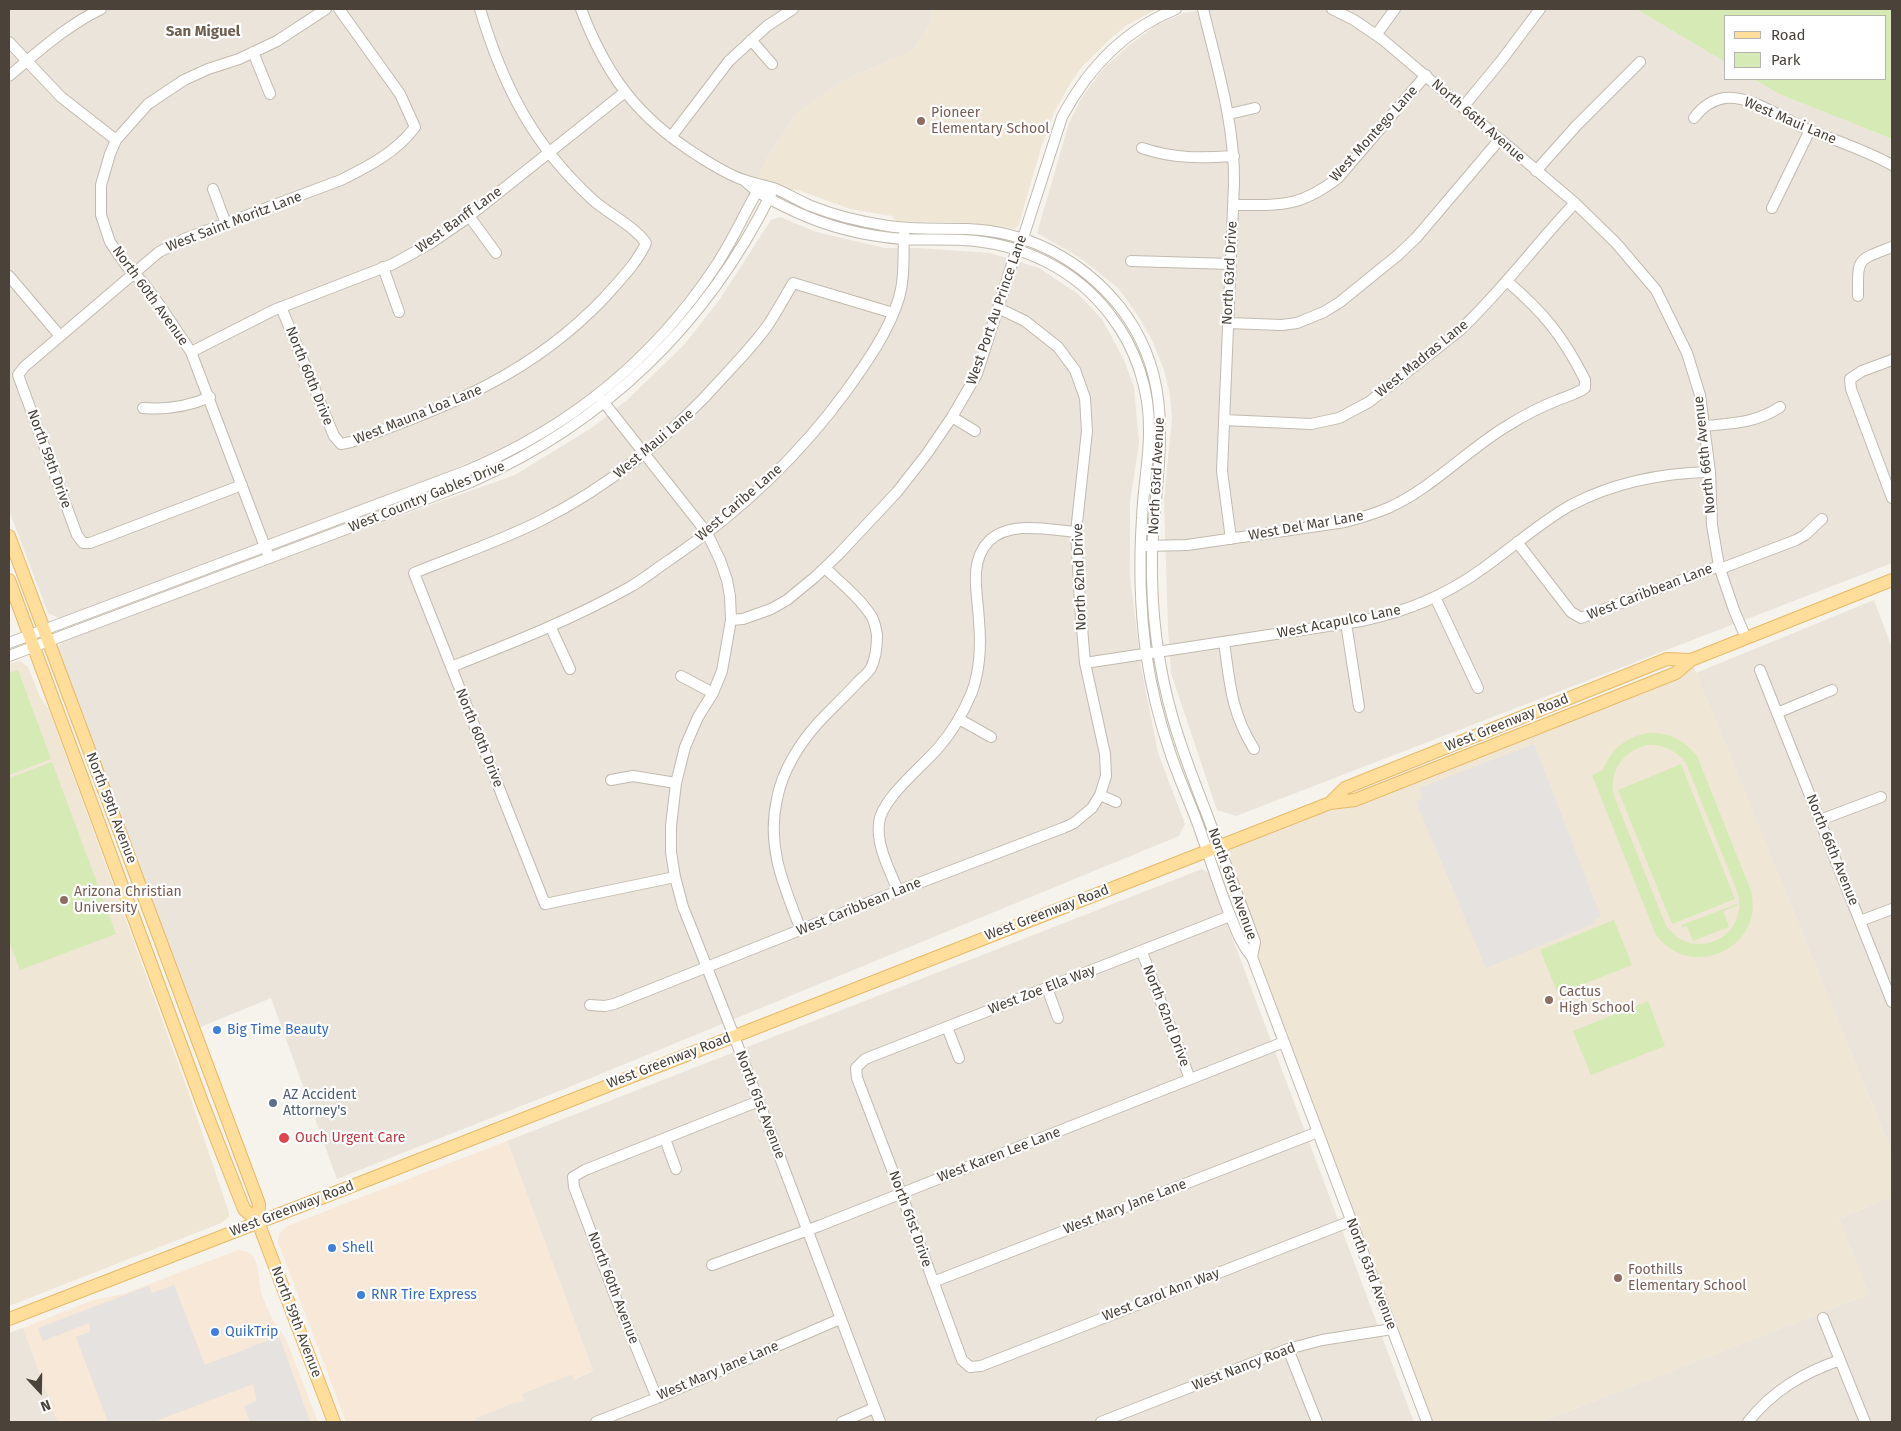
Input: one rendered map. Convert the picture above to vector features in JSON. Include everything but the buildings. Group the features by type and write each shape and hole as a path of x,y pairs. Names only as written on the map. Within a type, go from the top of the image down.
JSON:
{"main road":[{"name":"North 59th Avenue","path":"9,536 259,1204 258,1222 334,1422"},
{"name":"North 59th Avenue","path":"9,580 214,1132 244,1209 258,1222"},
{"name":"West Greenway Road","path":"9,1319 1330,803 1355,800 1676,673 1691,660 1892,580"},
{"name":"West Greenway Road","path":"1330,803 1345,788 1667,659 1691,660"},
{"path":"1515,720 1515,736"},
{"path":"189,1067 205,1060"},
{"path":"214,1132 230,1125"}],"street":[{"path":"9,76 70,26 102,9"},
{"name":"North 60th Avenue","path":"270,557 210,397 191,352 161,306 126,265 110,242 101,215 101,185 116,140 136,116 164,92 208,69 277,41 326,9"},
{"name":"West Saint Moritz Lane","path":"18,375 24,367 159,252 173,244 340,180 382,156 408,136 415,127 400,94 339,9"},
{"path":"480,9 492,48 510,90 529,126 548,153"},
{"name":"North 63rd Avenue","path":"581,9 600,54 625,92 660,128 702,158 759,188 769,199 812,219 850,231 904,239 975,241 1017,249 1032,254 1057,267 1091,293 1120,328 1134,355 1145,391 1149,423 1140,569 1146,653 1166,740 1230,916 1242,946 1252,957 1428,1422"},
{"path":"671,137 729,61 767,26 793,9"},
{"name":"West Port Au Prince Lane","path":"731,620 743,619 757,614 787,600 825,568 897,492 926,455 952,417 977,374 1062,117 1082,83 1098,63 1120,41 1143,24 1176,9"},
{"name":"North 63rd Drive","path":"1203,9 1229,114 1234,156 1222,471 1231,539"},
{"path":"1332,9 1354,20 1376,35 1426,75"},
{"path":"1376,35 1395,9"},
{"path":"1463,107 1540,9"},
{"path":"751,40 772,64"},
{"path":"9,42 61,98 116,140"},
{"path":"253,52 270,94"},
{"path":"1536,171 1576,126 1640,62"},
{"name":"North 66th Avenue","path":"1426,75 1575,203 1616,243 1656,290 1687,353 1700,395 1710,472 1712,525 1720,568 1746,638"},
{"name":"West Montego Lane","path":"1233,205 1270,206 1286,204 1321,192 1338,178 1426,75"},
{"name":"West Banff Lane","path":"191,352 239,326 281,307 394,264 431,243 469,216 625,92"},
{"name":"West Maui Lane","path":"1694,118 1701,109 1713,101 1727,98 1750,102 1810,130 1874,155 1892,165"},
{"path":"1229,114 1256,108"},
{"path":"1772,208 1810,130"},
{"path":"1228,323 1282,325 1297,323 1318,315 1340,302 1416,238 1500,140"},
{"path":"1142,148 1183,158 1234,156"},
{"name":"West Mauna Loa Lane","path":"341,444 351,442 462,399 523,365 571,329 598,304 642,254 646,243 639,233 594,201 548,153"},
{"name":"North 63rd Avenue","path":"759,188 774,188 830,213 870,223 905,227 977,229 1023,238 1050,249 1096,280 1122,310 1145,350 1155,383 1161,418 1153,546 1154,602 1166,693 1176,731 1255,942 1252,957"},
{"name":"West Country Gables Drive","path":"46,636 120,600 486,462 552,427 598,394 651,348 686,306 722,256 759,188"},
{"name":"West Country Gables Drive","path":"9,643 31,641 270,557 493,473 542,447 605,404 660,354 726,273 774,188"},
{"path":"213,189 226,224"},
{"name":"West Madras Lane","path":"1224,420 1311,424 1328,422 1356,410 1459,331 1507,281 1575,203"},
{"path":"469,216 496,253"},
{"name":"West Caribe Lane","path":"451,667 551,628 632,586 707,533 751,497 832,411 873,351 893,313 903,282 905,227"},
{"path":"975,241 977,229"},
{"path":"1858,296 1858,266 1862,260 1892,247"},
{"path":"1130,261 1231,264"},
{"path":"383,268 399,312"},
{"path":"9,276 60,336"},
{"name":"West Del Mar Lane","path":"1141,546 1187,545 1345,522 1370,515 1390,508 1416,492 1485,440 1509,425 1551,403 1576,395 1585,388 1585,380 1556,330 1528,299 1507,281"},
{"name":"West Maui Lane","path":"414,573 516,533 542,520 596,490 645,454 697,408 734,366 767,326 793,283 893,313"},
{"name":"North 60th Drive","path":"281,307 334,436 341,444"},
{"name":"North 62nd Drive","path":"998,308 1025,321 1058,347 1075,370 1085,398 1087,430 1076,532 1085,663 1105,754 1106,776 1100,795"},
{"path":"1892,360 1862,371 1850,379 1851,389 1892,497"},
{"name":"North 59th Drive","path":"18,375 78,535 83,543 90,543 242,484"},
{"name":"North 61st Avenue","path":"598,394 707,533 727,580 731,620 722,671 713,693 698,716 685,747 676,783 670,826 671,852 675,877 683,907 808,1229 880,1422"},
{"path":"143,408 181,407 210,397"},
{"path":"1705,426 1756,420 1767,416 1780,407"},
{"path":"952,417 975,432"},
{"name":"West Acapulco Lane","path":"1085,663 1394,614 1435,597 1467,580 1555,515 1600,491 1646,478 1672,474 1710,472"},
{"name":"West Caribbean Lane","path":"1518,542 1572,612 1581,618 1796,540 1805,535 1822,519"},
{"path":"898,891 878,833 882,810 940,746 959,719 972,692 977,675 980,621 976,586 977,565 980,554 990,540 1005,531 1013,529 1076,532"},
{"path":"801,930 776,860 773,837 777,798 783,778 792,759 817,724 870,669 876,655 877,641 876,628 872,617 825,568"},
{"name":"North 60th Drive","path":"414,573 545,904 675,877"},
{"path":"1435,597 1478,688"},
{"path":"1346,623 1358,707"},
{"path":"551,628 570,669"},
{"name":"West Country Gables Drive","path":"9,656 31,641"},
{"path":"1224,642 1234,707 1242,729 1254,749"},
{"name":"North 66th Avenue","path":"1760,670 1892,1002"},
{"path":"681,676 713,693"},
{"path":"1777,713 1832,690"},
{"path":"959,719 991,737"},
{"path":"611,780 633,776 676,783"},
{"path":"1100,795 1116,802"},
{"name":"West Caribbean Lane","path":"590,1005 606,1006 614,1004 1069,825 1092,808 1100,795"},
{"path":"1820,820 1881,797"},
{"path":"1860,921 1892,909"},
{"name":"West Zoe Ella Way","path":"856,1068 865,1059 1230,916"},
{"name":"North 62nd Drive","path":"1142,952 1190,1079"},
{"path":"1047,988 1058,1018"},
{"path":"947,1027 959,1058"},
{"name":"West Karen Lee Lane","path":"712,1265 901,1193 1284,1042"},
{"name":"North 61st Drive","path":"856,1068 856,1078 901,1193 962,1360 970,1367"},
{"path":"676,1169 665,1139 759,1101"},
{"name":"West Mary Jane Lane","path":"933,1282 1318,1132"},
{"name":"North 60th Avenue","path":"657,1398 612,1287 574,1187 573,1177 585,1170 665,1139"},
{"name":"West Carol Ann Way","path":"970,1367 981,1366 1351,1221"},
{"name":"West Mary Jane Lane","path":"596,1422 613,1419 840,1318"},
{"path":"1823,1318 1865,1422"},
{"name":"West Nancy Road","path":"1101,1422 1288,1349 1322,1340 1392,1328"},
{"path":"1288,1349 1317,1422"},
{"path":"1748,1422 1783,1387 1802,1376 1840,1360"},
{"path":"842,1422 874,1408"}],"shaded area":[{"path":"9,9 932,9 927,28 911,52 849,78 797,113 766,160 718,252 699,280 666,322 643,346 607,380 574,405 536,431 495,452 409,487 59,618 48,613 9,510"},
{"name":"Pioneer Elementary School","path":"932,9 1157,9 1127,25 1108,41 1081,68 1070,84 1053,115 1041,148 1019,224 1015,229 971,223 896,221 892,216 850,209 758,178 766,160 797,113 849,78 911,52 927,28"},
{"path":"1207,9 1636,9 1724,61 1724,80 1756,80 1779,94 1892,139 1892,563 1236,816 1217,810 1171,673 1164,500 1172,418 1170,394 1164,370 1152,340 1137,314 1118,288 1079,257 1037,233 1069,123 1082,97 1104,68 1128,46 1157,25 1184,13"},
{"path":"780,217 816,232 885,248 918,248 990,253 1039,268 1078,294 1102,319 1124,360 1134,387 1139,443 1130,502 1130,577 1141,667 1158,753 1185,824 1179,836 564,1089 337,1179 271,998 198,1028 58,647 65,640 346,535 515,475 593,427 627,400 684,345 720,299 771,220"},
{"path":"1874,600 1892,648 1892,1153 1696,673"},
{"name":"Cactus High School","path":"1691,660 1892,1153 1892,1196 1839,1219 1869,1294 1540,1422 1427,1422 1213,848"},
{"name":"Arizona Christian University","path":"20,661 28,667 40,697 49,709 188,1091 229,1217 221,1223 9,1306 9,664"},
{"path":"1534,744 1601,917 1594,920 1595,923 1486,968 1416,801 1423,799 1419,788"},
{"path":"1202,869 1208,873 1414,1422 471,1422 475,1421 475,1418 518,1401 524,1401 521,1394 572,1374 575,1380 593,1371 507,1141"},
{"path":"507,1141 593,1371 577,1377 575,1380 572,1374 521,1394 524,1401 519,1403 518,1401 475,1418 476,1421 346,1422 278,1242 280,1233 287,1226"},
{"path":"1892,1196 1892,1422 1540,1422 1869,1294 1839,1219"},
{"path":"238,1250 253,1256 257,1265 261,1293 271,1317 286,1339 318,1422 58,1422 23,1328 93,1300 124,1294"},
{"path":"174,1285 205,1365 279,1336 310,1422 250,1422 244,1406 257,1401 253,1384 153,1422 108,1422 76,1337 90,1332 89,1323 43,1341 38,1328 149,1286 152,1293"},
{"path":"23,1328 58,1422 9,1422 9,1333"}],"green space":[{"path":"1636,9 1892,9 1892,139 1779,94 1756,80 1886,80 1886,15 1724,15 1724,61"},
{"path":"18,670 51,759 9,775 9,673"},
{"path":"1655,733 1676,738 1697,756 1751,891 1752,911 1747,929 1736,942 1722,952 1705,957 1688,956 1671,949 1656,935 1592,775 1603,770 1610,756 1620,745 1640,735","holes":["1653,745 1669,749 1686,763 1737,891 1739,907 1736,921 1728,932 1717,940 1704,944 1691,943 1678,937 1666,926 1614,796 1614,778 1620,763 1638,748"]},
{"path":"52,762 116,934 20,970 9,941 9,778"},
{"path":"1681,764 1735,899 1672,924 1618,790"},
{"path":"1737,904 1723,911 1729,927 1693,941 1687,926 1682,927 1682,925"},
{"path":"1614,920 1632,965 1558,994 1540,950"},
{"path":"1648,1001 1665,1046 1591,1075 1573,1031"}],"place":[{"name":"Pioneer Elementary School","path":"921,121"},
{"name":"Arizona Christian University","path":"64,900"},
{"name":"Cactus High School","path":"1549,1000"},
{"name":"Big Time Beauty","path":"217,1030"},
{"name":"AZ Accident Attorney's","path":"273,1103"},
{"name":"Ouch Urgent Care","path":"284,1138"},
{"name":"Shell","path":"332,1248"},
{"name":"Foothills Elementary School","path":"1618,1278"},
{"name":"RNR Tire Express","path":"361,1295"},
{"name":"QuikTrip","path":"215,1332"}],"district":[{"name":"San Miguel","path":"203,32"}]}
